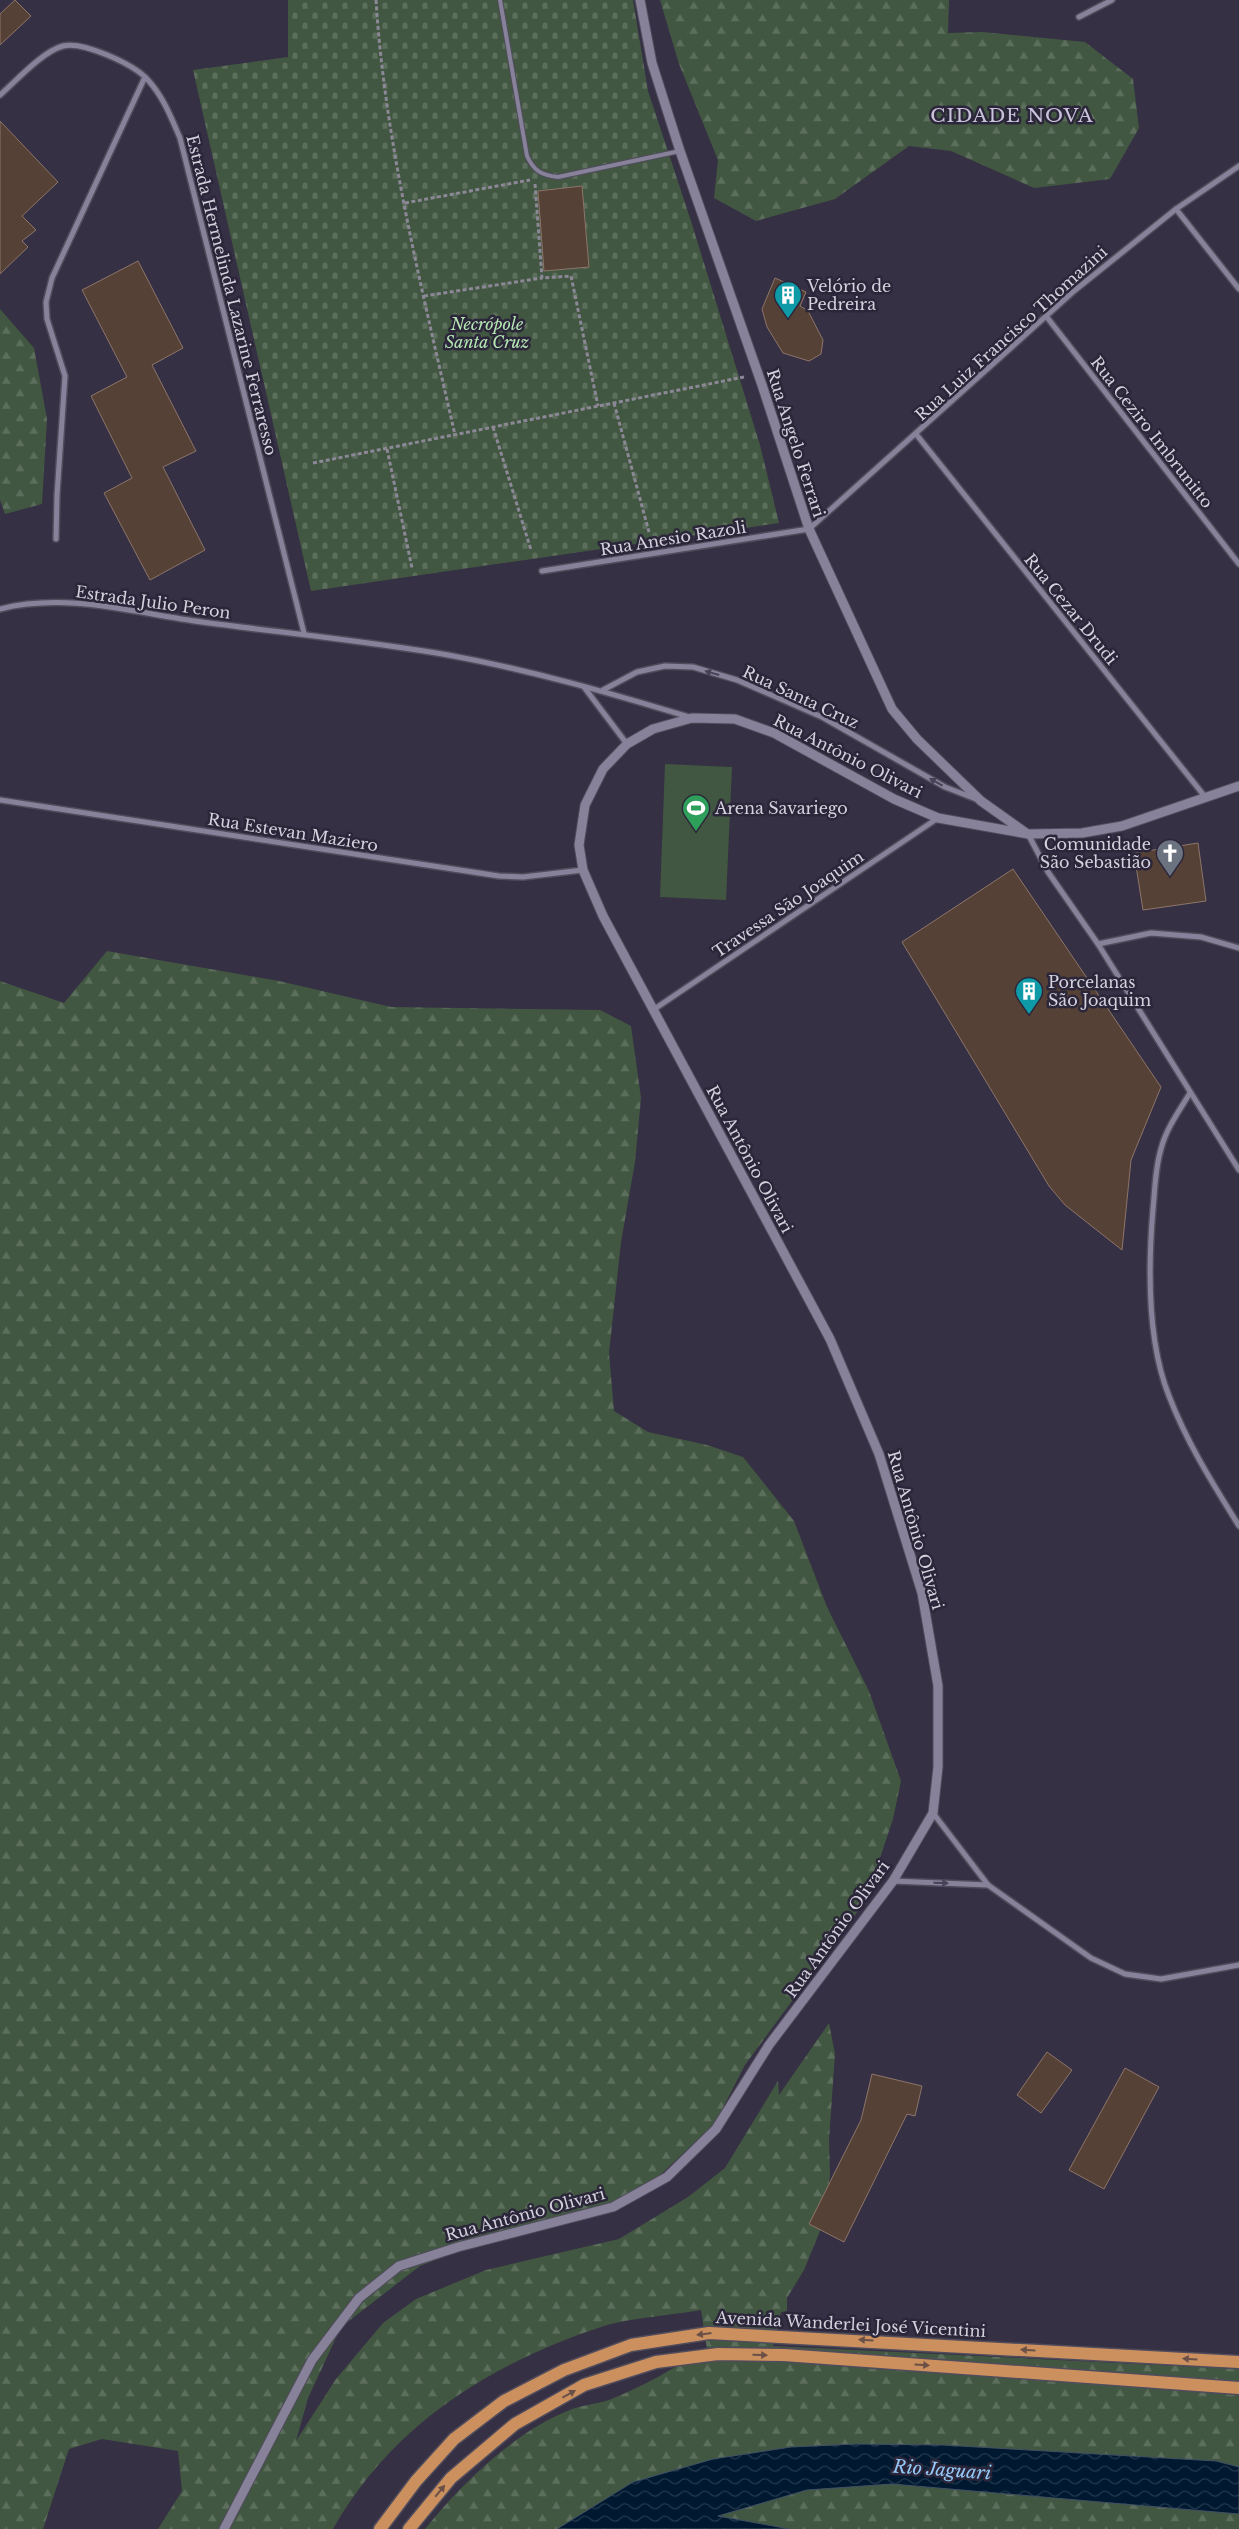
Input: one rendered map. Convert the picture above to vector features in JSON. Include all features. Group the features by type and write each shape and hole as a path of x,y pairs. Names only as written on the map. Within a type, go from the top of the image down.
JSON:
{"main road":[{"name":"Avenida Wanderlei José Vicentini","path":"380,2529 416,2481 454,2439 504,2401 564,2370 631,2345 718,2334 1239,2362"},
{"path":"409,2529 451,2478 515,2424 584,2385 656,2362 718,2354 784,2355 1239,2388"}],"street":[{"name":"Rua Angelo Ferrari","path":"640,0 652,63 680,151 758,374 808,529 892,709 916,739 981,801 1028,834"},
{"path":"1079,17 1112,0"},
{"name":"Estrada Hermelinda Lazarine Ferraresso","path":"0,95 45,55 62,46 79,45 100,52 145,77 164,102 180,138 304,633"},
{"path":"56,539 56,495 65,376 46,319 46,302 52,278 145,77"},
{"name":"Rua Luiz Francisco Thomazini","path":"808,529 916,434 1074,290 1176,209 1239,166"},
{"path":"1176,209 1239,289"},
{"name":"Rua Ceziro Imbrunitto","path":"1046,316 1239,564"},
{"name":"Rua Cezar Drudi","path":"916,434 1206,798"},
{"name":"Rua Anesio Razoli","path":"542,570 808,529"},
{"name":"Estrada Julio Peron","path":"0,609 53,601 121,608 200,622 304,633 448,655 602,690 692,718"},
{"name":"Rua Santa Cruz","path":"602,690 637,672 666,666 692,667 738,680 822,717 945,787 981,801"},
{"path":"584,687 628,744"},
{"name":"Rua Antônio Olivari","path":"224,2529 312,2360 359,2298 399,2266 458,2247 613,2207 667,2177 716,2129 770,2045 893,1882 933,1813 938,1767 938,1686 922,1593 879,1454 830,1339 603,916 583,870 579,846 585,805 603,769 628,744 653,730 692,718 735,719 774,732 894,799 938,818 1028,834 1082,833 1122,826 1239,786"},
{"name":"Rua Estevan Maziero","path":"0,800 499,876 523,877 583,870"},
{"name":"Travessa São Joaquim","path":"653,1010 938,818"},
{"path":"1028,834 1048,872 1098,944 1239,1170"},
{"path":"1098,944 1151,933 1201,937 1239,948"},
{"path":"1190,1093 1170,1125 1161,1148 1156,1176 1150,1251 1153,1332 1168,1395 1198,1459 1239,1526"},
{"path":"933,1813 988,1886 1091,1958 1125,1974 1161,1978 1239,1965"},
{"path":"893,1882 988,1886"}],"lane":[{"path":"500,0 527,156 532,168 544,176 558,177 680,151"}],"path":[{"path":"376,0 379,47 405,203 455,435"},
{"path":"405,203 525,180 535,180 542,278"},
{"path":"424,296 542,278 571,276 598,406"},
{"path":"313,463 758,374"},
{"path":"614,403 649,532"},
{"path":"493,427 531,550"},
{"path":"387,448 412,568"}],"green space":[{"name":"Necrópole Santa Cruz","path":"288,0 633,0 648,91 691,221 760,445 779,523 311,591 193,70 288,57"},
{"path":"660,0 949,0 948,33 982,32 1085,42 1133,79 1139,128 1110,179 1034,188 951,151 909,146 835,199 756,221 714,198 718,160 679,64"},
{"path":"0,309 34,348 47,419 42,504 5,514 0,500"},
{"name":"Arena Savariego","path":"665,764 732,767 726,900 660,897"},
{"path":"107,951 279,981 391,1007 600,1010 631,1026 641,1098 635,1162 621,1242 609,1353 614,1411 648,1432 707,1445 743,1457 794,1521 827,1607 869,1691 901,1781 893,1819 866,1900 745,2065 715,2123 637,2197 506,2233 420,2266 341,2327 308,2398 296,2441 336,2379 383,2323 416,2299 486,2270 619,2239 688,2197 725,2168 778,2081 779,2095 829,2023 835,2054 829,2140 830,2175 822,2226 804,2270 787,2298 787,2311 781,2312 773,2346 1239,2369 1239,2529 721,2529 722,2513 575,2529 425,2529 456,2494 491,2460 530,2431 572,2409 600,2403 634,2389 707,2349 701,2310 604,2326 562,2341 484,2379 448,2402 415,2428 384,2458 357,2492 333,2529 158,2529 182,2491 178,2451 102,2439 69,2449 43,2529 0,2529 0,981 64,1003"}],"water":[{"name":"Rio Jaguari","path":"856,2444 943,2445 1216,2461 1239,2467 1239,2514 892,2484 807,2490 718,2516 790,2529 557,2529 633,2482 713,2459 791,2447"}],"building":[{"path":"15,0 31,16 0,45 0,14"},
{"path":"0,121 58,182 22,216 36,230 22,241 28,247 0,274"},
{"path":"582,186 589,267 544,271 538,191"},
{"path":"138,261 183,348 152,365 196,451 163,467 205,550 150,580 104,493 132,478 91,396 127,377 82,290"},
{"name":"Velório de Pedreira","path":"775,278 806,292 800,306 808,311 823,340 821,354 809,361 783,353 767,327 762,309"},
{"name":"Comunidade São Sebastião","path":"1198,843 1206,901 1143,910 1134,853"},
{"name":"Porcelanas São Joaquim","path":"1013,869 1161,1087 1131,1160 1122,1250 1065,1205 1049,1186 902,942"},
{"path":"1047,2052 1072,2070 1041,2113 1017,2095"},
{"path":"1125,2068 1159,2087 1104,2189 1069,2170"},
{"path":"872,2074 922,2086 915,2116 907,2114 844,2242 809,2224 861,2120"}],"place":[{"name":"Velório de Pedreira","path":"788,319"},
{"name":"Arena Savariego","path":"696,832"},
{"name":"Comunidade São Sebastião","path":"1170,877"},
{"name":"Porcelanas São Joaquim","path":"1029,1015"}],"district":[{"name":"CIDADE NOVA","path":"1012,115"}]}
